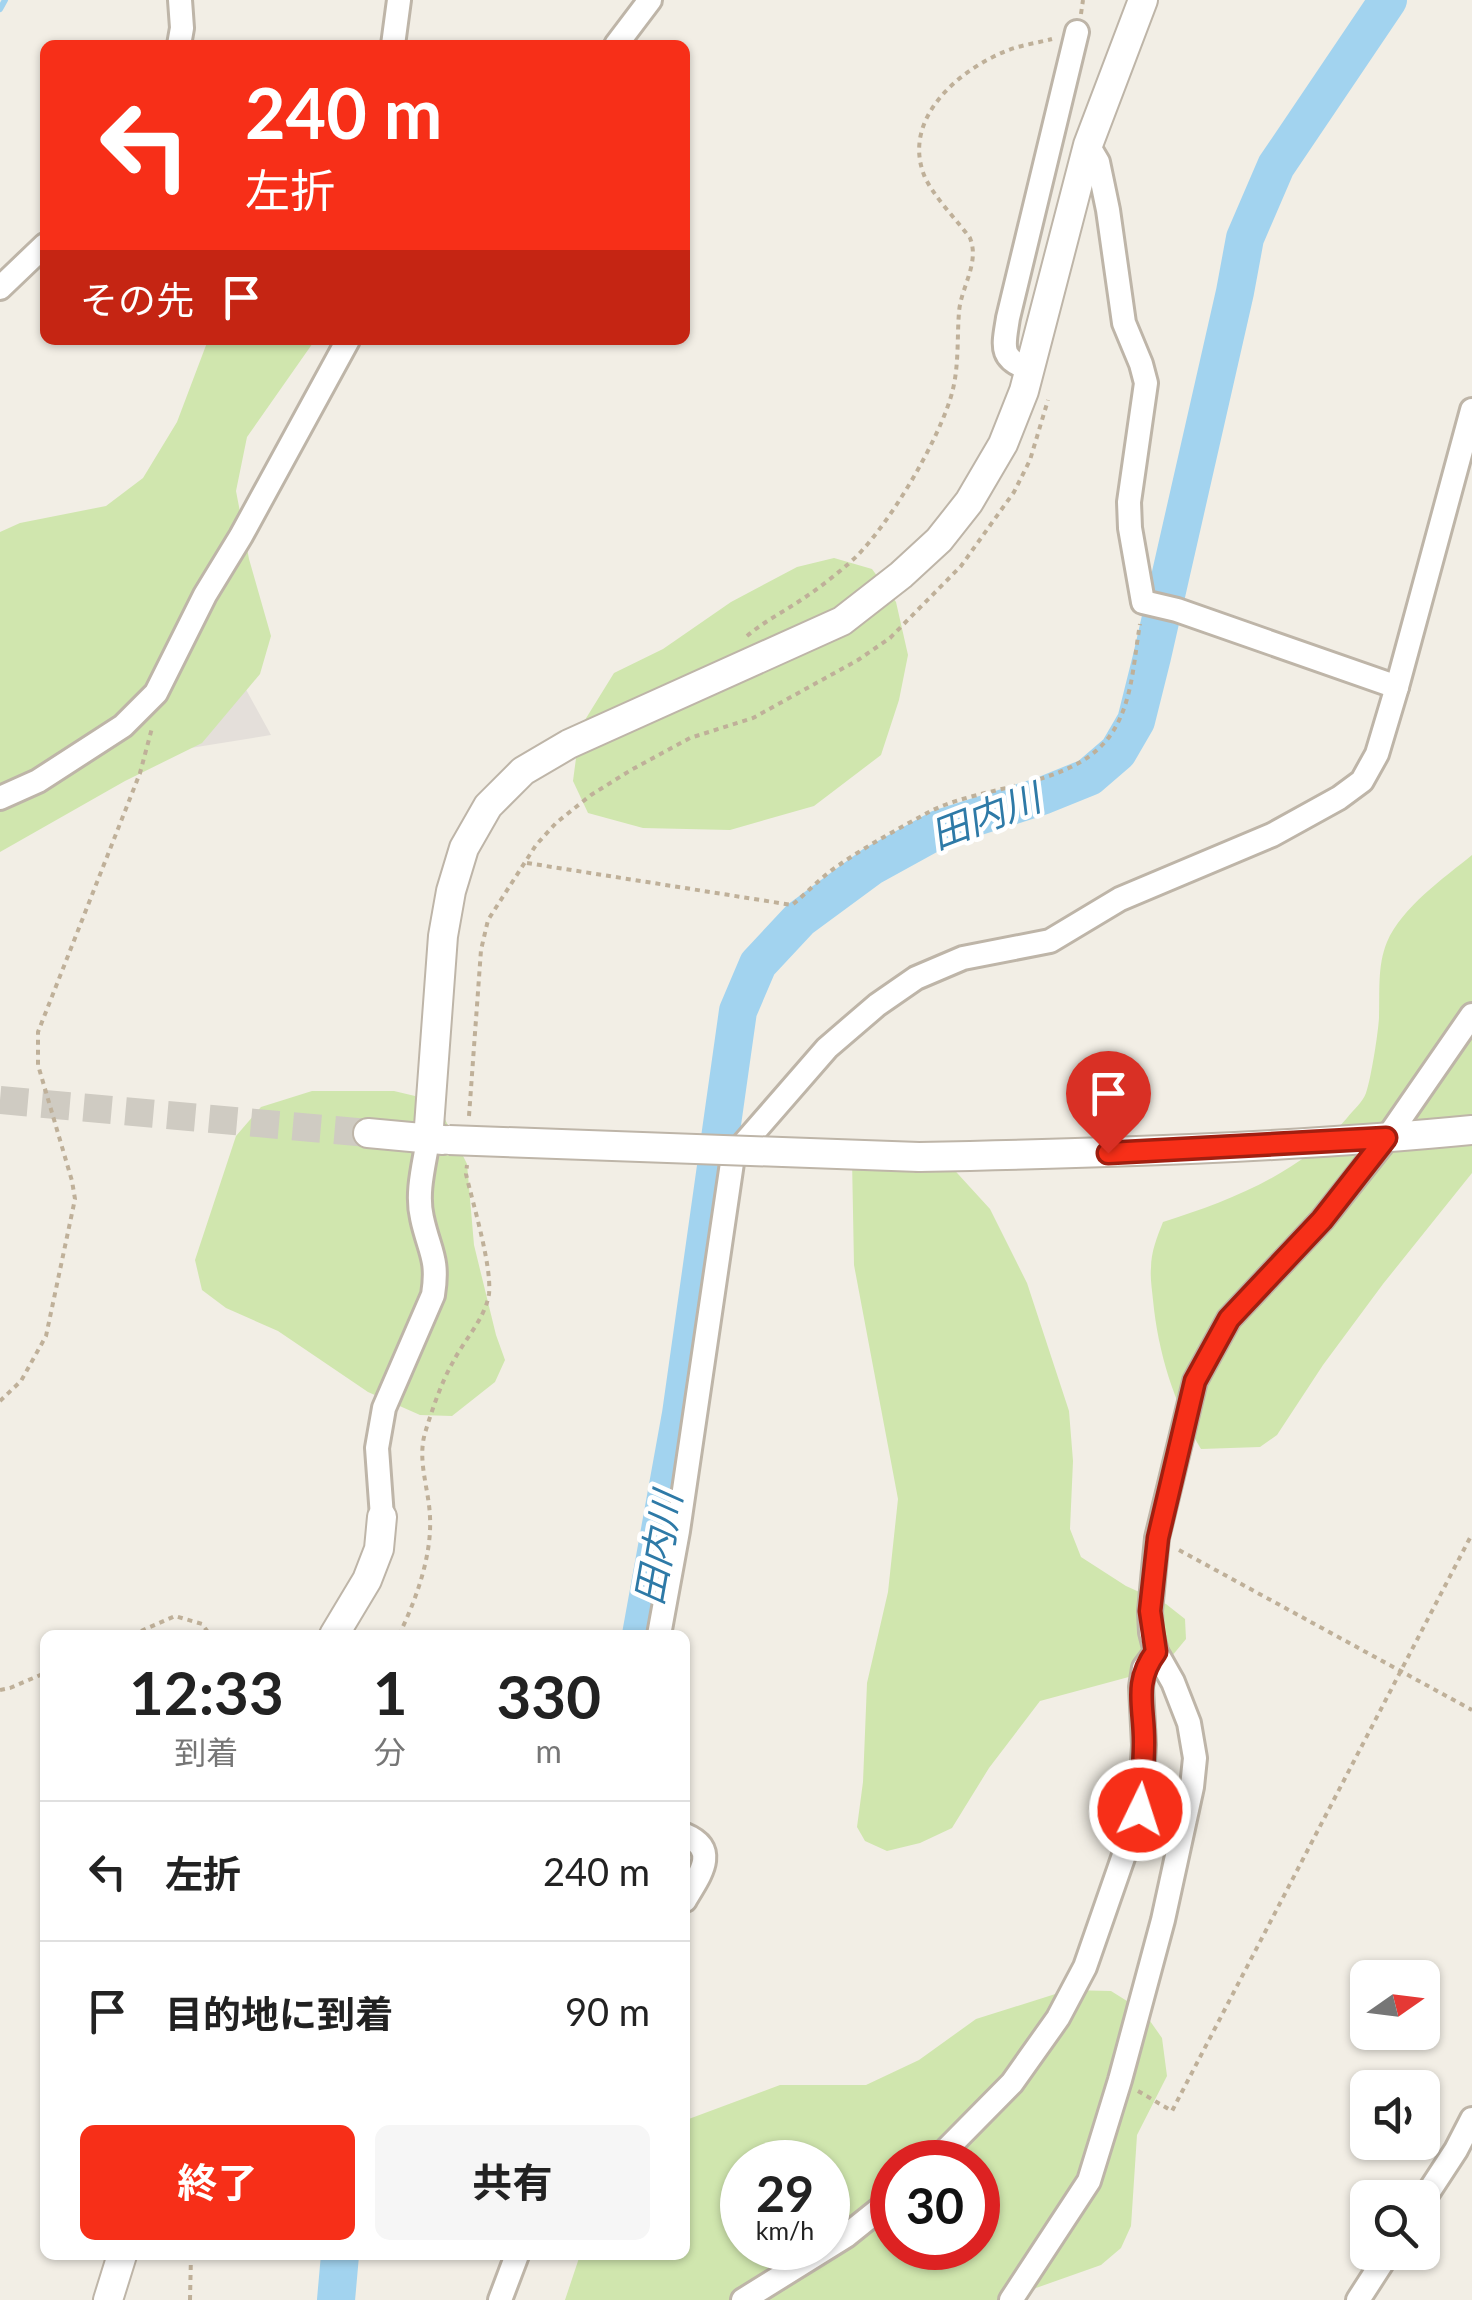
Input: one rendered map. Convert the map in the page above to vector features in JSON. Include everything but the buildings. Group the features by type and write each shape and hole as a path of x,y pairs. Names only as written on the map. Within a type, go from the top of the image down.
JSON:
{"street":[{"path":"180,0 180,40"},
{"path":"394,40 399,0"},
{"path":"620,40 650,0"},
{"path":"337,1630 367,1580 379,1549 382,1517 377,1448 384,1408 433,1295 436,1279 420,1193 453,1142 443,936 450,891 464,848 488,806 523,771 568,744 842,621 902,575 939,540 970,502 1003,444 1024,391 1088,145 1143,0"},
{"path":"1029,369 1008,359 1004,346 1077,32"},
{"path":"1088,145 1098,162 1124,323 1146,383 1128,502 1145,602 1397,687"},
{"path":"0,288 40,251"},
{"path":"0,798 38,782 123,726 156,693 204,595 241,536 345,345"},
{"path":"660,1630 733,1156 828,1048 916,978 964,958 1050,941 1120,899 1272,836 1362,781 1377,754 1397,687 1472,410"},
{"path":"1012,2300 1089,2181 1163,1920 1192,1787 1195,1758 1189,1723 1174,1682 1156,1652 1150,1611 1158,1538 1195,1381 1229,1319 1322,1220 1386,1138 1472,1015"},
{"path":"368,1133 453,1142 919,1156 1108,1153 1472,1130"},
{"path":"956,2140 1012,2083 1058,2018 1084,1967 1140,1810 1144,1745 1141,1687 1144,1668 1156,1652"},
{"path":"690,1836 700,1844 705,1863 690,1891"},
{"path":"1436,2180 1472,2119"},
{"path":"743,2300 870,2217"},
{"path":"108,2300 120,2260"},
{"path":"500,2300 514,2260"},
{"path":"1358,2300 1377,2270"}],"path":[{"path":"734,671 732,658 752,632 852,562 878,531 906,490 943,420 954,388 959,308 974,247 926,178 919,156 920,133 936,102 963,76 1006,52 1077,32"},
{"path":"402,1630 430,1537 422,1457 424,1437 451,1365 485,1308 489,1292 466,1174 453,1142 480,950 488,920 536,846 556,823 591,795 690,738 753,718 890,638 962,566 1014,492 1036,444 1050,389"},
{"path":"527,863 792,905 837,866 935,809 1050,775 1076,764 1098,748 1114,730 1127,700 1145,602"},
{"path":"0,1401 22,1381 46,1336 75,1200 38,1066 38,1032 140,773 151,735 156,693"},
{"path":"1120,2080 1172,2111 1472,1534"},
{"path":"1158,1538 1472,1710"},
{"path":"143,1630 175,1616 202,1624 206,1630"},
{"path":"0,1690 40,1675"},
{"path":"190,2300 191,2260"}],"shaded area":[{"path":"237,673 271,735 178,750"}],"green space":[{"path":"206,345 311,345 247,437 236,491 249,559 271,636 260,674 202,743 125,781 0,852 0,532 20,523 106,506 143,478 177,422"},
{"path":"834,558 872,569 896,602 908,655 899,700 881,755 814,806 730,830 643,828 588,813 573,781 580,728 614,673 663,649 731,602 797,567"},
{"path":"1472,855 1472,1173 1383,1284 1277,1435 1260,1447 1201,1449 1175,1396 1155,1319 1151,1262 1163,1222 1214,1205 1286,1170 1329,1137 1360,1103 1374,1056 1380,970 1387,942 1413,905"},
{"path":"312,1091 394,1091 436,1101 467,1164 474,1245 505,1360 495,1382 452,1416 420,1415 368,1392 278,1331 226,1308 202,1290 195,1260 236,1136 261,1107"},
{"path":"895,1141 937,1151 990,1209 1027,1283 1069,1411 1073,1461 1070,1529 1081,1557 1126,1586 1166,1604 1185,1619 1186,1639 1162,1668 1040,1701 989,1768 952,1828 920,1843 887,1851 865,1841 857,1827 867,1683 888,1592 898,1499 854,1265 852,1159 869,1147"},
{"path":"1068,1990 1111,1991 1143,2011 1162,2038 1167,2076 1137,2135 1131,2226 1121,2248 1101,2265 1036,2288 1024,2300 565,2300 578,2260 690,2260 690,2119 780,2085 866,2085 919,2060 976,2019"}],"waterway":[{"path":"0,9 5,0"},
{"name":"田内川","path":"642,1630 681,1414 738,1011 758,964 800,919 872,866 941,828 1089,777 1118,752 1136,721 1152,657 1245,238 1276,166 1388,0"},
{"name":"田内川","path":"336,2300 340,2260"}],"tunnel":[{"path":"0,1100 368,1133"}],"route":[{"path":"1108,1153 1386,1138 1322,1220 1229,1319 1195,1381 1158,1538 1150,1611 1156,1652 1144,1668 1141,1687 1144,1745 1140,1810"}]}
